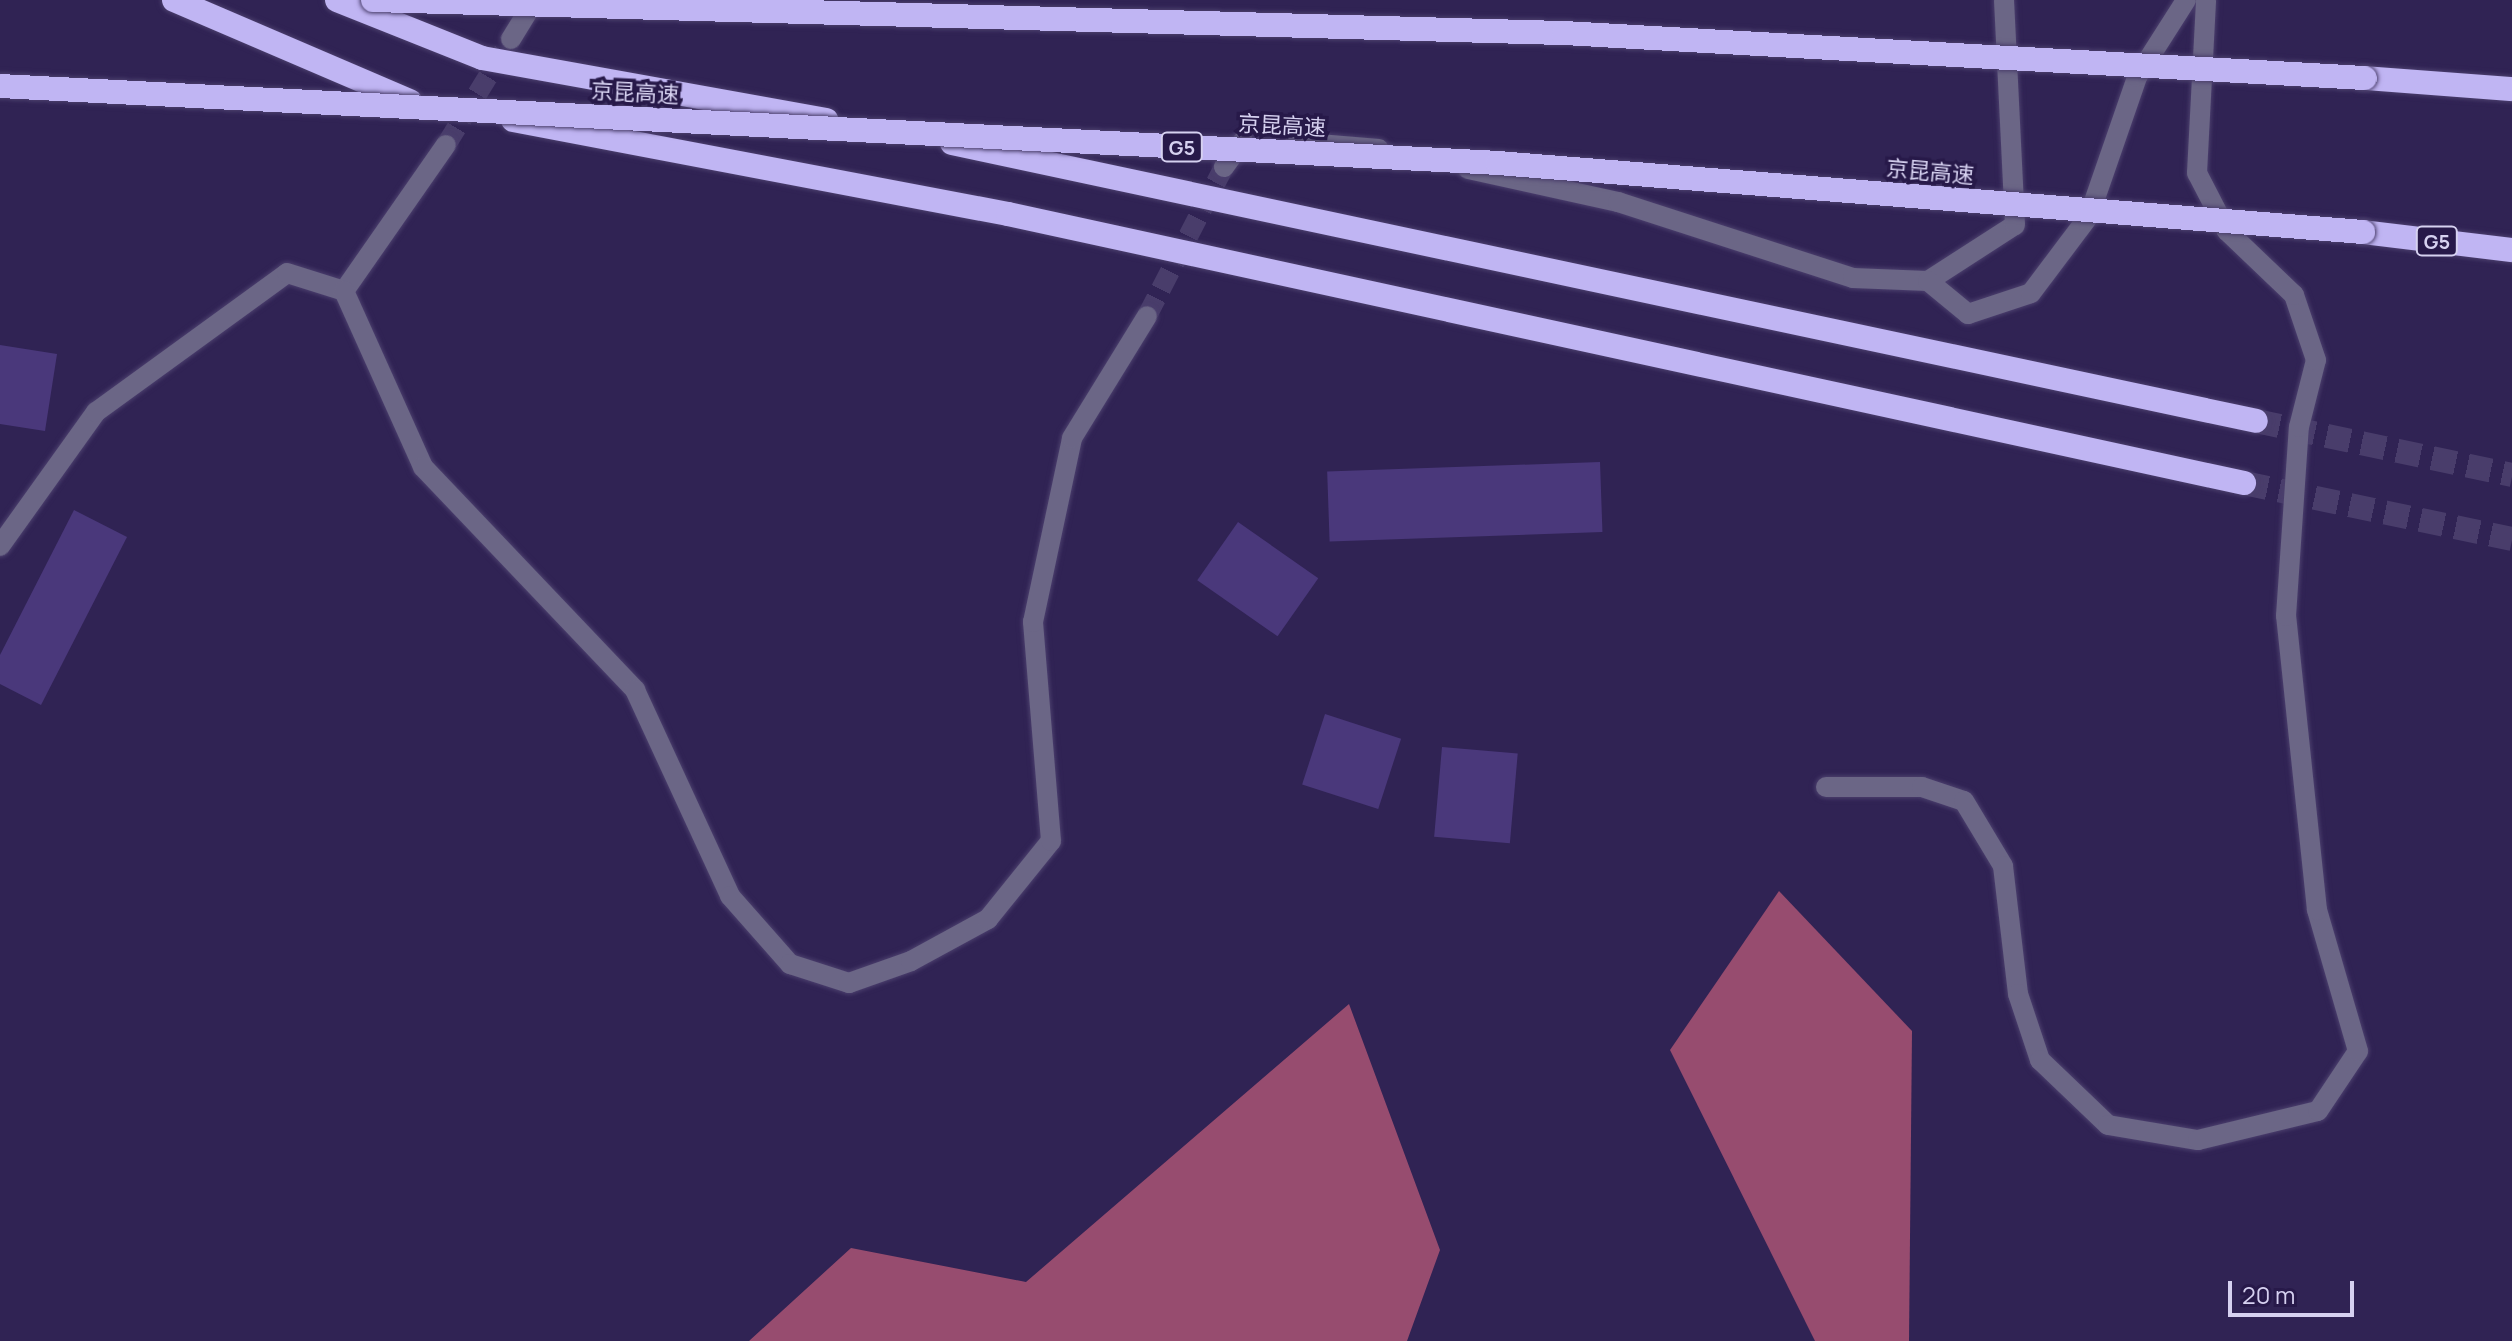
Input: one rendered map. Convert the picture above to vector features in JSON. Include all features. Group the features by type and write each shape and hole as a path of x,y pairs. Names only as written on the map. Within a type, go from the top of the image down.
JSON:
{"highway":[{"path":"174,0 387,96 1008,214 2244,483"},
{"path":"337,0 482,58 1057,162 2256,421"},
{"path":"373,0 1564,33 2512,89"},
{"name":"京昆高速","path":"0,86 1498,163 2363,232 2512,250"}],"street":[{"path":"511,39 535,0"},
{"path":"1224,167 1241,141 1346,142 1618,202 1853,278 1928,281 2015,225 2004,0"},
{"path":"1928,281 1968,314 2031,293 2089,216 2137,77 2186,0"},
{"path":"1826,787 1922,787 1964,801 2003,866 2018,994 2040,1060 2108,1125 2198,1140 2318,1111 2358,1051 2317,910 2286,616 2299,427 2316,360 2294,295 2227,231 2197,173 2206,0"},
{"path":"344,291 446,145"},
{"path":"0,546 96,412 287,273 344,291 423,467 635,690 730,896 790,964 849,983 911,961 988,919 1051,841 1033,622 1072,438 1147,316"}],"shaded area":[{"path":"1779,891 1912,1031 1909,1341 1815,1341 1670,1050"},
{"path":"1349,1004 1440,1250 1407,1341 749,1341 851,1248 1026,1282"}],"building":[{"path":"0,345 57,354 45,431 0,424"},
{"path":"1600,462 1602,532 1330,541 1327,472"},
{"path":"74,510 127,537 41,705 0,684 0,655"},
{"path":"1238,522 1318,578 1278,636 1197,580"},
{"path":"1325,714 1401,739 1378,809 1302,784"},
{"path":"1442,747 1518,754 1510,843 1434,837"}],"tunnel":[{"path":"446,145 511,39"},
{"path":"1147,316 1224,167"},
{"path":"2256,421 2512,475"},
{"path":"2244,483 2512,539"}]}
